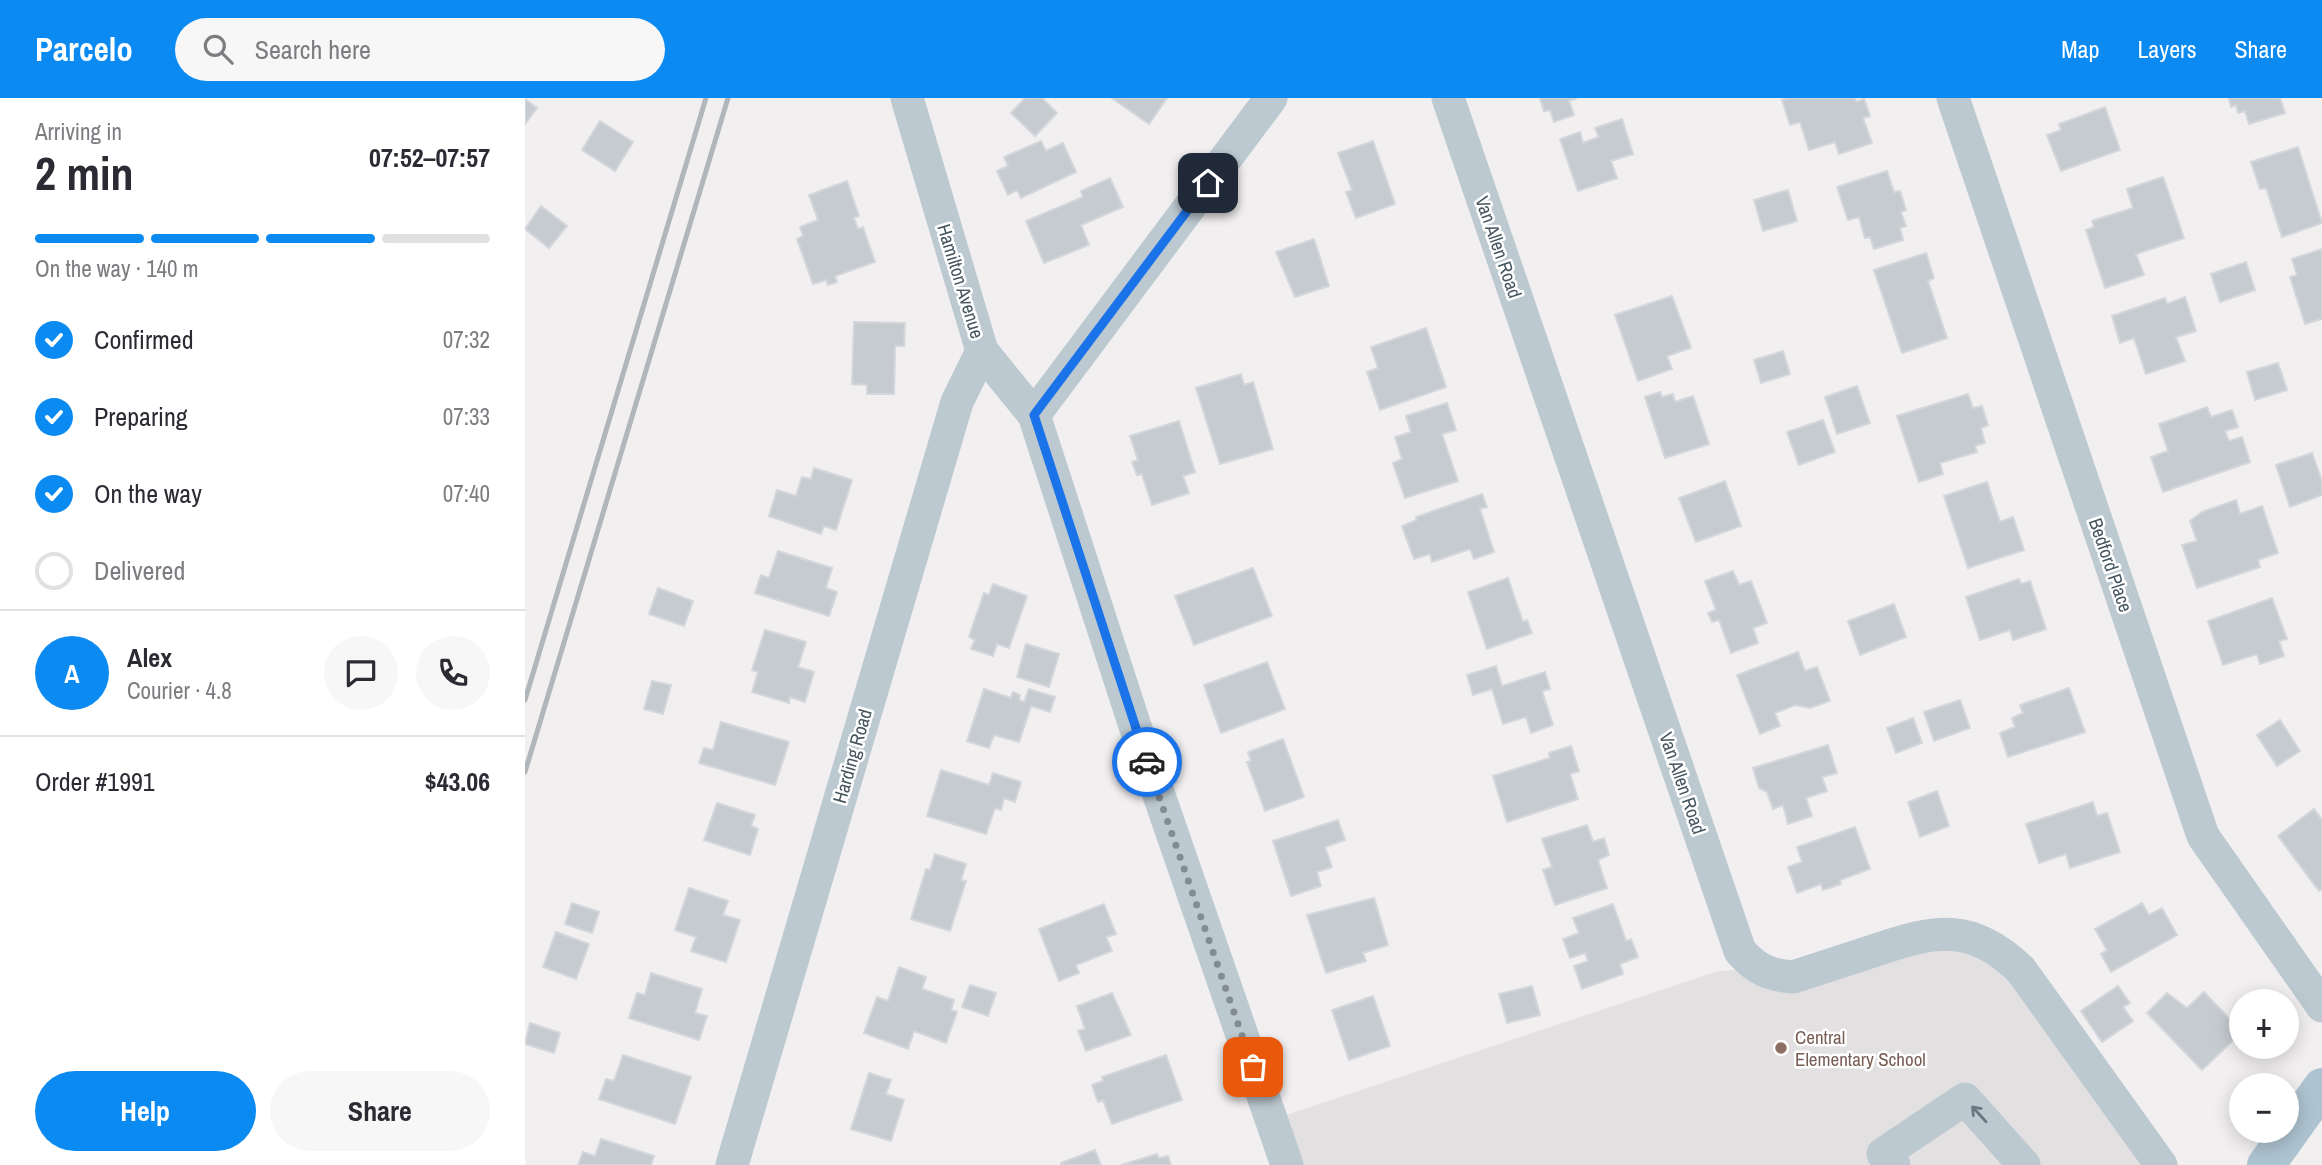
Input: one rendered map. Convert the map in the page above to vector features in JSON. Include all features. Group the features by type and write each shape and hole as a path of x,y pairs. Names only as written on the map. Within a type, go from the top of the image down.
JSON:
{"main road":[{"path":"2266,1165 2322,1087"}],"street":[{"name":"Hamilton Avenue","path":"907,98 982,351 1034,415 1134,723 1287,1165"},
{"path":"1034,415 1271,98"},
{"name":"Van Allen Road","path":"1448,98 1740,951 1754,967 1773,975 1793,976 1923,934 1952,933 1980,940 2005,955 2021,970 2161,1165"},
{"name":"Bedford Place","path":"1952,98 2203,835 2322,1006"},
{"name":"Harding Road","path":"732,1165 957,402 982,351"},
{"path":"1894,1165 1883,1154 1965,1099 2024,1165"}],"shaded area":[{"name":"Central Elementary School","path":"1980,940 2161,1165 1287,1165 1271,1120 1715,972"}],"building":[{"path":"1025,98 1042,98 1057,113 1035,136 1011,113"},
{"path":"1112,98 1167,98 1149,124"},
{"path":"1540,98 1577,98 1569,101 1574,115 1554,122 1550,110 1544,111"},
{"path":"1855,98 1856,102 1864,99 1870,116 1863,118 1872,143 1839,154 1835,142 1809,150 1800,122 1790,125 1782,100"},
{"path":"2229,98 2280,98 2285,113 2249,124 2245,111 2238,113 2236,105 2231,107"},
{"path":"525,99 537,108 525,124"},
{"path":"2105,107 2120,150 2061,171 2047,135 2061,130 2059,124"},
{"path":"1622,119 1633,154 1611,161 1617,178 1578,191 1560,139 1580,132 1583,143 1599,137 1595,128"},
{"path":"600,121 633,142 615,171 582,150"},
{"path":"1041,141 1046,151 1063,143 1076,172 1021,198 1017,190 1008,195 997,171 1008,166 1004,157"},
{"path":"1373,141 1395,204 1356,218 1346,192 1352,190 1338,153"},
{"path":"2298,147 2322,223 2282,237 2266,188 2260,189 2251,162"},
{"path":"1887,171 1894,192 1900,191 1906,210 1901,212 1906,226 1900,228 1903,240 1874,249 1870,237 1865,238 1859,217 1848,220 1837,187"},
{"path":"2163,177 2184,238 2136,254 2144,275 2105,288 2086,230 2094,227 2092,221 2133,208 2127,189"},
{"path":"1110,178 1123,207 1081,225 1089,245 1044,263 1026,221 1083,197 1081,191"},
{"path":"847,181 859,216 854,218 858,229 863,227 875,262 835,276 837,282 828,285 826,280 813,284 797,239 803,236 800,227 818,220 809,195"},
{"path":"1788,190 1797,221 1763,231 1754,200"},
{"path":"541,206 567,226 549,248 525,229"},
{"path":"1314,239 1329,286 1295,297 1276,252"},
{"path":"2322,249 2322,319 2305,324 2290,277 2297,275 2292,259"},
{"path":"1926,253 1934,278 1928,281 1947,338 1902,353 1874,270"},
{"path":"2246,262 2255,290 2220,302 2211,274"},
{"path":"1672,296 1691,348 1667,356 1672,369 1638,381 1615,315"},
{"path":"2185,297 2196,331 2176,337 2185,361 2146,374 2134,338 2120,343 2112,316 2165,298 2167,304"},
{"path":"854,322 905,323 904,346 895,346 894,394 867,394 867,385 852,384"},
{"path":"1426,328 1446,387 1380,410 1367,372 1378,368 1371,347"},
{"path":"1783,351 1790,374 1761,383 1754,360"},
{"path":"2278,363 2287,390 2255,400 2247,372"},
{"path":"1241,374 1244,385 1253,382 1273,449 1220,464 1196,388"},
{"path":"1857,386 1870,423 1837,434 1825,397"},
{"path":"1660,392 1662,397 1673,394 1675,402 1693,396 1709,444 1665,458 1645,397"},
{"path":"1968,394 1973,408 1982,406 1988,425 1981,428 1985,443 1975,446 1977,452 1940,463 1943,474 1919,482 1897,416"},
{"path":"1447,403 1456,430 1442,434 1458,481 1405,498 1393,463 1402,459 1395,437 1411,432 1406,416"},
{"path":"2207,407 2211,417 2232,410 2238,427 2225,431 2229,441 2242,437 2250,462 2163,492 2151,457 2168,451 2159,424"},
{"path":"1823,420 1835,452 1799,465 1787,432"},
{"path":"1179,421 1195,472 1183,476 1189,493 1152,505 1142,474 1137,475 1132,462 1138,460 1130,436"},
{"path":"2312,453 2322,481 2322,495 2290,507 2276,465"},
{"path":"814,468 852,480 836,530 824,526 821,534 769,516 777,490 796,496 802,477 811,479"},
{"path":"1725,481 1741,526 1696,542 1679,498"},
{"path":"1987,482 2000,522 2013,517 2024,550 1968,568 1944,496"},
{"path":"1482,494 1487,507 1480,509 1494,552 1474,559 1470,549 1432,562 1430,554 1414,559 1402,526 1417,520 1416,517"},
{"path":"2236,500 2240,514 2262,506 2278,553 2258,560 2260,567 2197,588 2182,545 2197,541 2190,521 2202,512"},
{"path":"778,551 832,568 826,588 837,592 829,616 755,593 761,575 769,578"},
{"path":"1253,568 1272,616 1194,645 1175,596"},
{"path":"1733,571 1739,585 1751,581 1767,623 1753,628 1758,643 1731,653 1719,620 1712,622 1708,613 1716,610 1705,581"},
{"path":"1508,578 1523,622 1527,620 1532,633 1487,649 1468,592"},
{"path":"2019,579 2021,584 2030,581 2046,629 2013,640 2010,630 1980,640 1966,597"},
{"path":"993,584 1027,596 1009,648 997,644 993,656 971,649 975,640 969,637 984,593 989,595"},
{"path":"658,588 693,601 684,626 649,614"},
{"path":"2272,598 2287,639 2279,641 2284,656 2260,664 2257,654 2223,665 2208,621"},
{"path":"1894,604 1906,637 1860,655 1848,621"},
{"path":"765,630 806,642 798,667 814,672 805,702 790,697 789,703 752,692 758,672 752,670"},
{"path":"1026,644 1059,654 1049,687 1017,677"},
{"path":"1798,652 1805,671 1817,667 1830,701 1810,708 1795,705 1775,713 1780,726 1760,734 1737,675"},
{"path":"1267,662 1285,709 1221,733 1204,685"},
{"path":"1496,666 1502,686 1545,672 1550,689 1542,691 1553,725 1531,733 1526,717 1503,724 1492,689 1473,695 1467,675"},
{"path":"652,681 671,685 663,714 644,709"},
{"path":"2069,688 2085,732 2008,757 2000,733 2015,727 2012,718 2023,713 2020,705"},
{"path":"984,689 1011,698 1013,692 1020,695 1019,700 1024,702 1029,689 1055,697 1050,712 1031,706 1019,742 994,735 989,748 967,741"},
{"path":"1960,700 1970,728 1934,741 1924,712"},
{"path":"1913,718 1922,743 1896,753 1887,728"},
{"path":"2280,720 2300,751 2277,766 2257,735"},
{"path":"721,722 789,742 775,785 699,763 704,748 713,750"},
{"path":"1283,739 1304,797 1265,811 1247,762 1251,761 1248,752"},
{"path":"1828,745 1837,773 1822,777 1827,791 1806,798 1812,816 1788,824 1783,805 1773,809 1767,792 1759,788 1753,768"},
{"path":"1571,746 1579,771 1570,774 1578,799 1507,822 1493,776 1550,758 1549,753"},
{"path":"941,770 989,785 993,773 1021,782 1015,802 1004,798 1001,810 995,808 986,834 927,816"},
{"path":"1937,791 1949,826 1920,837 1908,802"},
{"path":"2093,802 2097,816 2107,813 2120,852 2070,868 2066,854 2039,863 2026,824"},
{"path":"717,803 755,815 751,826 758,829 750,855 704,840"},
{"path":"2314,809 2322,820 2322,889 2319,891 2278,836"},
{"path":"1338,820 1345,840 1325,847 1332,867 1317,872 1321,886 1291,896 1273,841"},
{"path":"1587,825 1593,842 1604,838 1609,855 1598,860 1607,888 1555,905 1543,870 1552,867 1542,839"},
{"path":"1855,827 1870,869 1840,880 1841,884 1823,890 1821,884 1797,893 1788,867 1802,862 1797,847"},
{"path":"935,854 966,864 961,880 966,881 950,931 911,919 926,869 930,870"},
{"path":"689,888 728,901 723,915 740,920 726,962 691,951 696,937 675,930"},
{"path":"1374,898 1388,945 1363,953 1366,961 1326,973 1307,915"},
{"path":"572,903 599,912 592,933 565,924"},
{"path":"2142,903 2149,915 2162,908 2177,935 2111,972 2101,954 2107,950 2095,929"},
{"path":"1104,904 1116,934 1106,937 1112,951 1076,965 1079,973 1059,981 1039,929"},
{"path":"1613,904 1626,941 1631,939 1638,957 1620,964 1623,974 1582,989 1574,966 1588,961 1585,953 1570,958 1563,939 1579,933 1573,918"},
{"path":"556,932 589,944 576,979 543,967"},
{"path":"899,967 926,977 922,989 954,1000 951,1010 957,1012 946,1043 914,1031 908,1049 864,1033 877,997 888,1001"},
{"path":"651,973 702,989 695,1013 707,1016 699,1040 629,1018 637,993 645,995"},
{"path":"970,985 996,993 988,1016 962,1007"},
{"path":"1532,986 1540,1015 1507,1023 1499,994"},
{"path":"2118,986 2130,1003 2123,1007 2133,1021 2102,1042 2081,1011"},
{"path":"2204,992 2229,1018 2229,1044 2202,1070 2147,1013 2167,993 2187,1008"},
{"path":"1112,993 1131,1035 1086,1051 1078,1031 1085,1029 1077,1006"},
{"path":"1373,996 1390,1046 1349,1060 1332,1010"},
{"path":"530,1023 560,1033 554,1053 525,1044"},
{"path":"623,1055 691,1077 675,1124 599,1099 606,1079 614,1081"},
{"path":"1166,1055 1182,1100 1112,1124 1103,1100 1098,1102 1092,1085 1103,1081 1102,1077"},
{"path":"869,1073 891,1080 886,1094 904,1100 891,1141 851,1129"},
{"path":"601,1139 654,1156 651,1165 578,1165 583,1152 595,1156"},
{"path":"1095,1150 1101,1165 1061,1165 1061,1163"},
{"path":"1157,1154 1159,1158 1168,1156 1171,1165 1121,1165"}],"railway":[{"path":"525,700 706,98"},
{"path":"525,772 728,98"}],"way so far":[{"path":"1147,762 1253,1067"}],"place":[{"name":"Central Elementary School","path":"1781,1048"}],"route":[{"path":"1147,762 1034,415 1208,183"}]}
